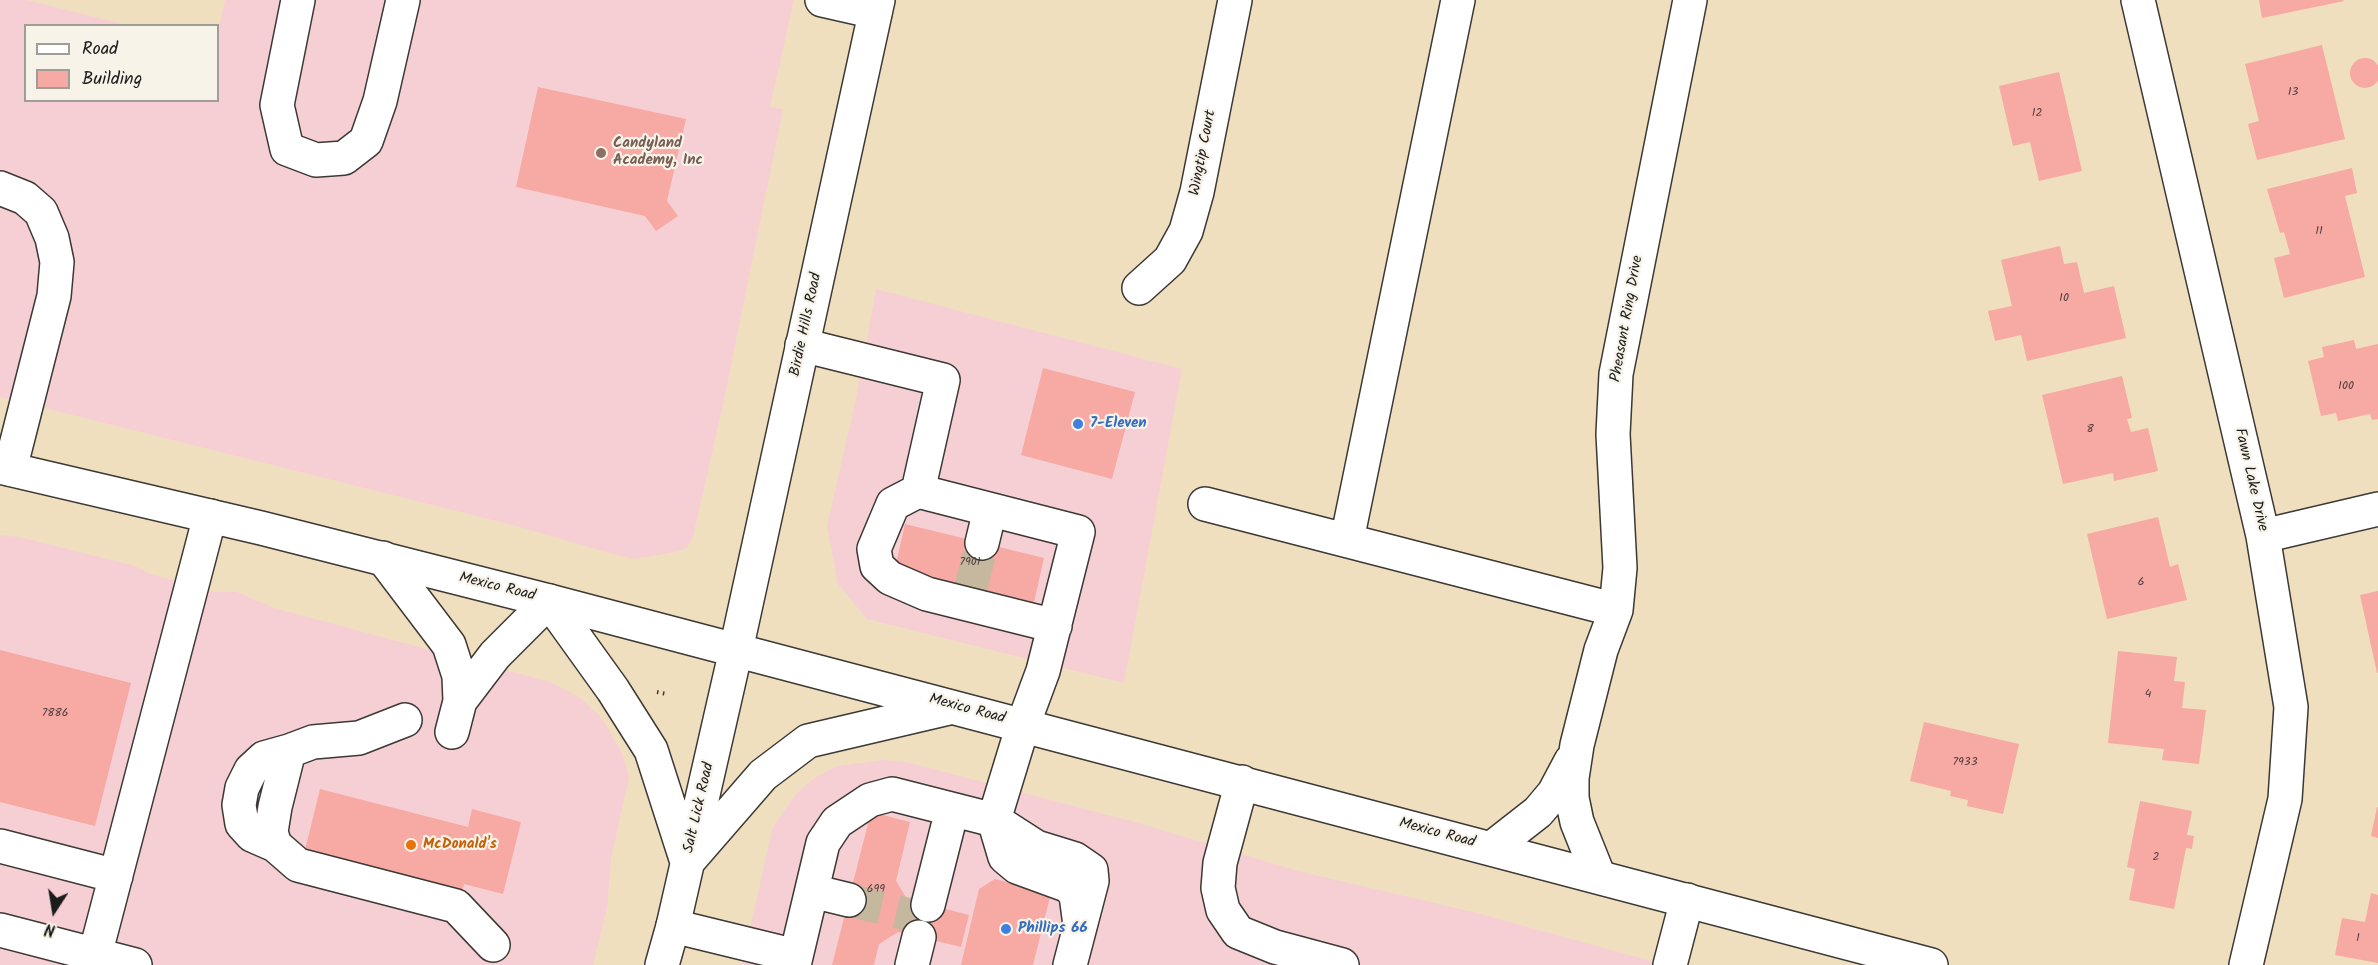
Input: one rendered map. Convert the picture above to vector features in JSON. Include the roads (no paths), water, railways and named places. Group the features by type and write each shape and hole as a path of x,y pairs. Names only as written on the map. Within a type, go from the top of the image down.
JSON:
{"main road":[{"path":"298,0 277,105 287,149 316,160 344,158 366,141 380,101 403,0"},
{"path":"822,0 876,6"},
{"name":"Wingtip Court","path":"1139,288 1170,260 1186,231 1197,192 1235,0"},
{"path":"1347,540 1458,0"},
{"name":"Pheasant Ring Drive","path":"1577,745 1601,650 1616,610 1620,568 1613,434 1616,374 1690,0"},
{"name":"Fawn Lake Drive","path":"2138,0 2264,536 2291,707 2285,799 2246,965"},
{"name":"Birdie Hills Road","path":"736,650 876,6"},
{"path":"0,188 25,198 41,212 52,238 57,262 54,296 5,468"},
{"path":"802,345 944,380 918,491"},
{"name":"Mexico Road","path":"5,468 383,558 1023,724 1931,965"},
{"path":"1055,626 969,596 927,594 890,578 877,566 874,549 893,504 918,491 1078,532 1055,626 1043,671 1023,724 994,820 1005,856 1017,867 1069,886 1076,895 1080,925 1070,965"},
{"path":"1205,504 1616,610"},
{"path":"2264,536 2378,509"},
{"path":"982,543 990,510"},
{"path":"95,955 210,516"},
{"path":"383,558 449,645 459,676 460,701 452,732"},
{"path":"460,701 495,655 549,601 613,690 651,750 687,862"},
{"name":"Salt Lick Road","path":"662,965 736,650"},
{"path":"687,862 763,775 808,741 955,707"},
{"path":"405,720 359,738 313,742 264,758 251,770 242,788 239,805 242,824 252,836 275,845 298,865 456,906 493,945"},
{"path":"1492,849 1538,812 1565,775 1577,745"},
{"path":"1577,745 1572,778 1572,798 1577,822 1599,877"},
{"path":"1242,782 1220,863 1218,888 1223,910 1239,932 1275,947 1342,965"},
{"path":"673,926 795,961 823,843 837,822 870,800 892,794 994,820"},
{"path":"928,905 952,810"},
{"path":"0,846 116,876"},
{"path":"812,891 849,900"},
{"path":"1670,965 1687,900"},
{"path":"0,930 135,965"}],"tunnel":[{"path":"971,587 982,543"},
{"path":"849,900 924,918"}],"place":[{"name":"Candyland Academy, Inc","path":"601,153"},
{"name":"7-Eleven","path":"1078,424"},
{"name":"McDonald's","path":"411,845"},
{"name":"Phillips 66","path":"1006,929"}]}
